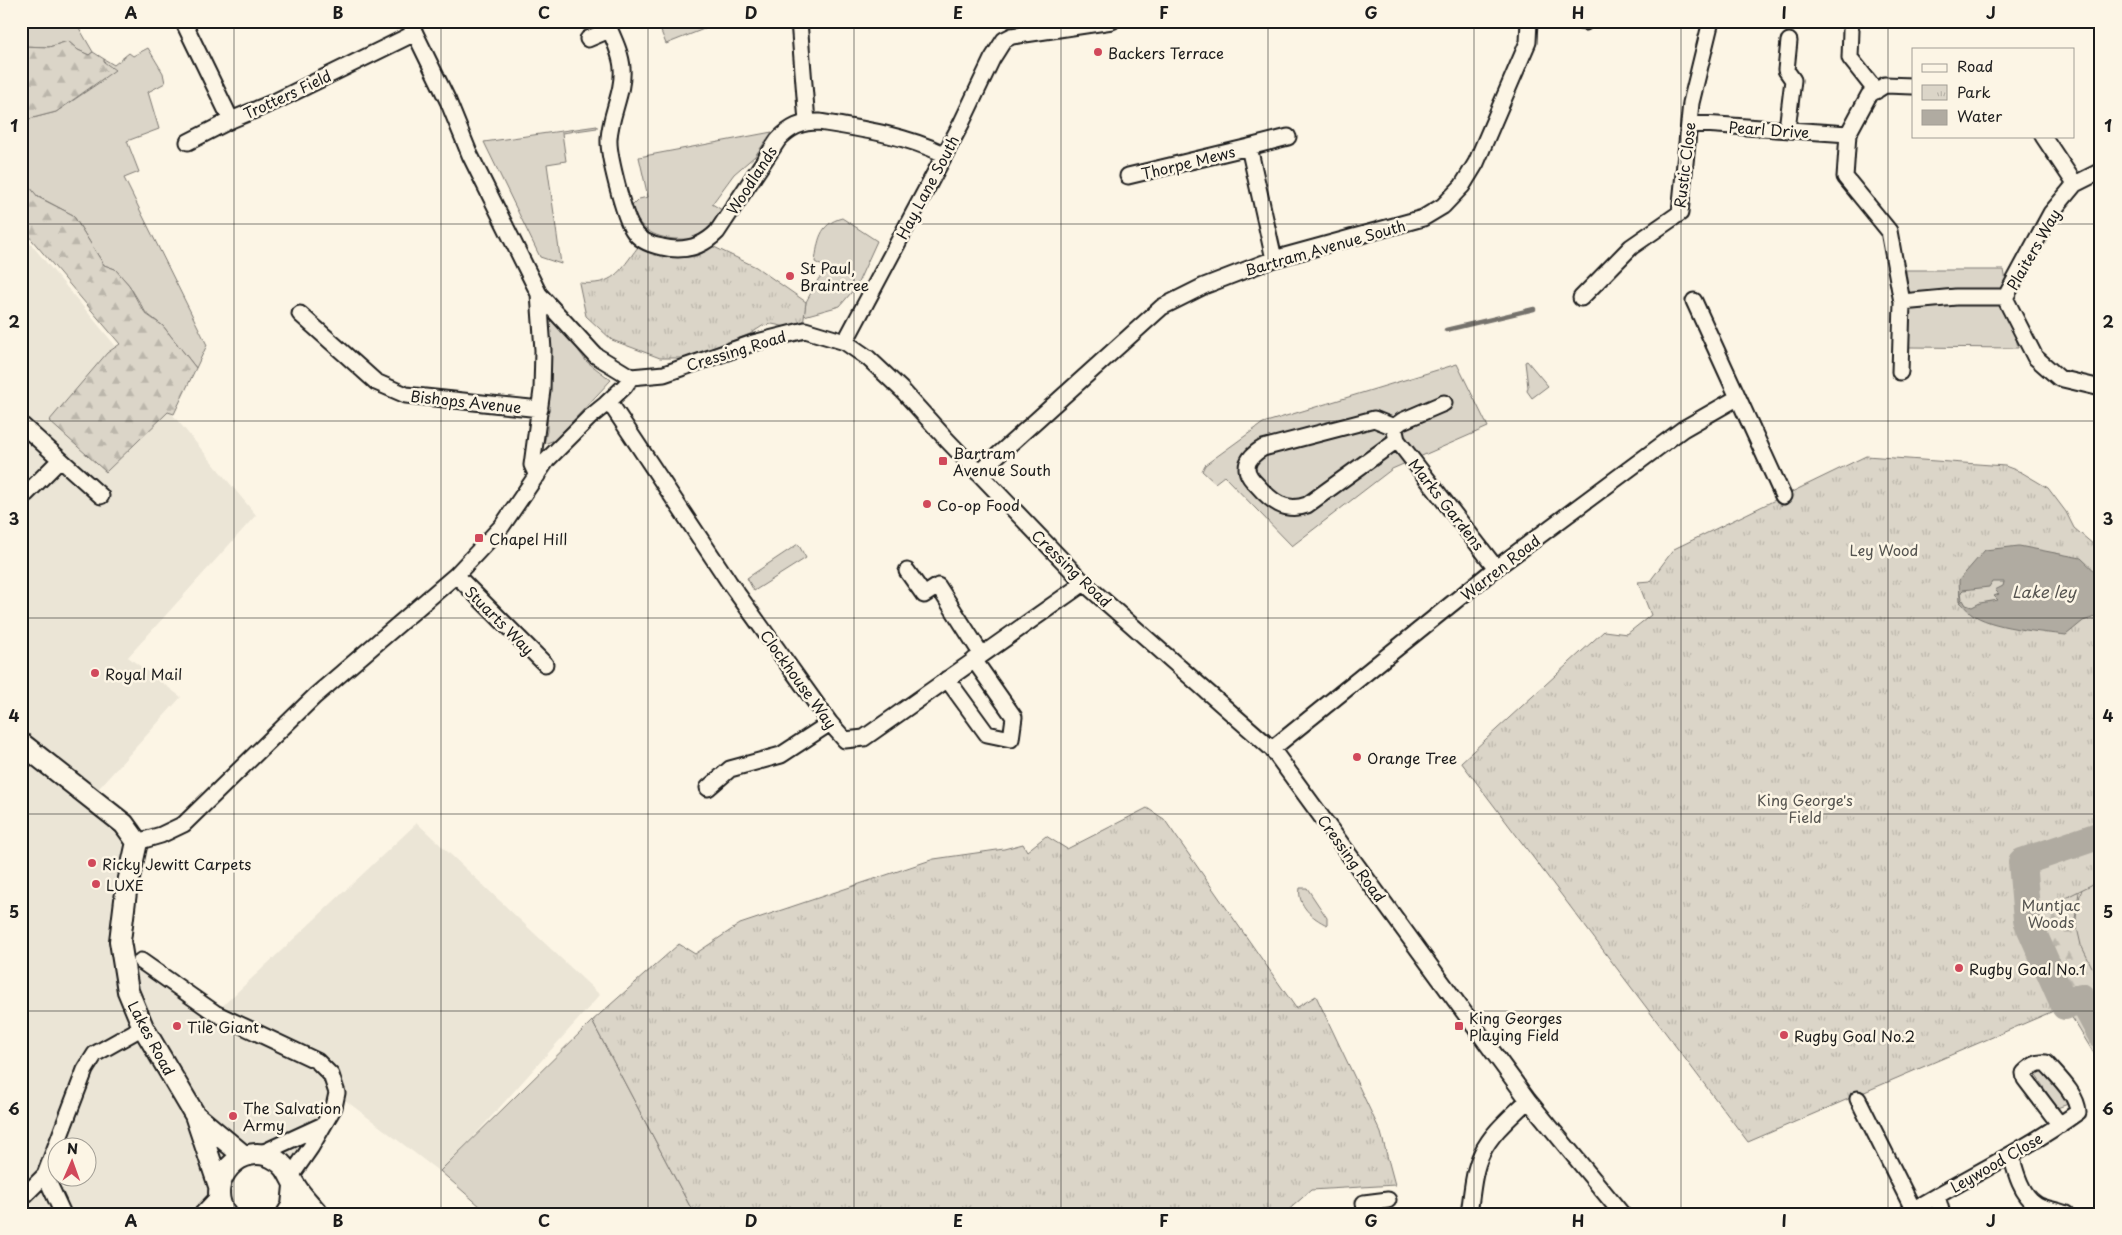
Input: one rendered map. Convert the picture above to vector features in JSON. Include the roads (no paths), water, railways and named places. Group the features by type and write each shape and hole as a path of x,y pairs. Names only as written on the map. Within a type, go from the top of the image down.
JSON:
{"main road":[{"path":"21,743 124,824 137,842"},
{"name":"Lakes Road","path":"137,842 126,892 120,941 128,991 143,1027 195,1115 221,1198"},
{"name":"Lakes Road","path":"195,1115 252,1155 275,1158 284,1166 318,1214"},
{"path":"221,1198 224,1173 232,1163 252,1155"},
{"path":"287,1214 292,1206 293,1181"}],"street":[{"name":"Trotters Field","path":"182,21 231,120 274,102 412,27"},
{"path":"799,21 807,122 819,122 893,135 927,146 944,154"},
{"name":"Hay Lane South","path":"845,342 961,124 999,46 1012,36 1112,21"},
{"name":"Bartram Avenue South","path":"978,473 1162,307 1204,286 1274,259 1423,218 1443,206 1462,186 1476,163 1528,42 1529,21"},
{"name":"Rustic Close","path":"1581,298 1631,247 1680,213 1691,103 1710,25 1708,21"},
{"path":"588,39 608,26"},
{"name":"Woodlands","path":"608,26 621,61 622,70 609,138 609,150 628,222 637,235 647,243 662,248 681,250 697,247 717,232 778,140 786,131 807,122"},
{"path":"137,842 161,835 184,824 315,696 456,575 502,526 547,460 590,417 625,386 630,377 595,355 539,294 470,155 448,101 412,27"},
{"path":"1851,30 1850,58 1876,91"},
{"path":"1787,130 1793,80 1786,70 1788,41"},
{"path":"1900,372 1902,302 1889,231 1845,177 1848,134 1869,95 1885,85 1912,86"},
{"path":"188,142 231,120"},
{"name":"Pearl Drive","path":"1689,124 1848,134"},
{"name":"Thorpe Mews","path":"1128,176 1288,137"},
{"path":"2044,138 2075,184"},
{"name":"Thorpe Mews","path":"1249,147 1274,259"},
{"name":"Plaiters Way","path":"2101,171 2075,184 2051,213 2005,298 2035,357 2059,378 2101,388"},
{"path":"536,476 532,466 540,409 544,350 539,294"},
{"path":"1902,302 1956,297 2005,298"},
{"path":"1694,301 1783,496"},
{"name":"Bishops Avenue","path":"300,314 376,382 406,395 540,409"},
{"name":"Cressing Road","path":"630,377 664,374 750,344 804,330 845,342 868,358 902,390 978,473 1084,583 1272,749 1528,1100 1622,1214"},
{"name":"Warren Road","path":"1272,749 1496,568 1683,429 1737,398"},
{"path":"1396,433 1374,419 1263,448 1250,460 1247,469 1251,479 1270,499 1285,507 1308,505 1396,433 1402,421 1444,403"},
{"name":"Clockhouse Way","path":"606,404 614,409 729,582 830,723 845,740 864,738 1084,583"},
{"path":"21,424 101,496"},
{"name":"Marks Gardens","path":"1396,433 1496,568"},
{"path":"26,494 60,460"},
{"path":"907,571 924,595 938,586 978,658 1014,717 1011,739 987,734 947,679"},
{"name":"Stuarts Way","path":"456,575 545,664"},
{"path":"708,788 730,769 781,755 830,723"},
{"path":"141,961 215,1013 317,1061 331,1076 337,1094 334,1107 293,1181"},
{"path":"21,1199 45,1174 85,1070 90,1062 96,1054 143,1027"},
{"path":"1858,1099 1909,1212"},
{"path":"1469,1214 1474,1179 1482,1153 1495,1133 1528,1100"},
{"path":"252,1155 323,1125"},
{"name":"Leywood Close","path":"1909,1212 2060,1125"},
{"path":"2012,1154 2015,1169 2027,1197 2037,1206 2066,1214"},
{"path":"45,1174 63,1214"},
{"path":"1937,1196 1942,1214"},
{"path":"202,1214 221,1198"},
{"path":"1366,1214 1364,1203 1388,1200"}],"water":[{"name":"Lake ley","path":"2019,546 2081,558 2101,577 2101,615 2083,621 2066,635 2003,626 1979,618 1970,612 1960,602 1963,600 1966,605 1972,607 1980,603 1998,600 1994,596 1999,594 1995,590 2003,586 2004,582 1992,582 1989,587 1963,590 1960,601 1959,580 1985,550"}],"waterway":[{"path":"1446,330 1534,309"},
{"path":"2101,835 2022,862 2027,920 2065,1006 2081,997 2101,1034"}],"place":[{"name":"Backers Terrace","path":"1098,52"},
{"name":"St Paul, Braintree","path":"790,276"},
{"name":"Bartram Avenue South","path":"943,461"},
{"name":"Co-op Food","path":"927,504"},
{"name":"Chapel Hill","path":"479,538"},
{"name":"Royal Mail","path":"95,673"},
{"name":"Orange Tree","path":"1357,757"},
{"name":"Ricky Jewitt Carpets","path":"92,863"},
{"name":"LUXE","path":"96,884"},
{"name":"Rugby Goal No.1","path":"1959,968"},
{"name":"Tile Giant","path":"177,1026"},
{"name":"King Georges Playing Field","path":"1459,1026"},
{"name":"Rugby Goal No.2","path":"1784,1035"},
{"name":"The Salvation Army","path":"233,1116"}],"park label":[{"name":"Ley Wood","path":"1884,549"},
{"name":"King George's Field","path":"1805,808"},
{"name":"Muntjac Woods","path":"2051,912"}]}
